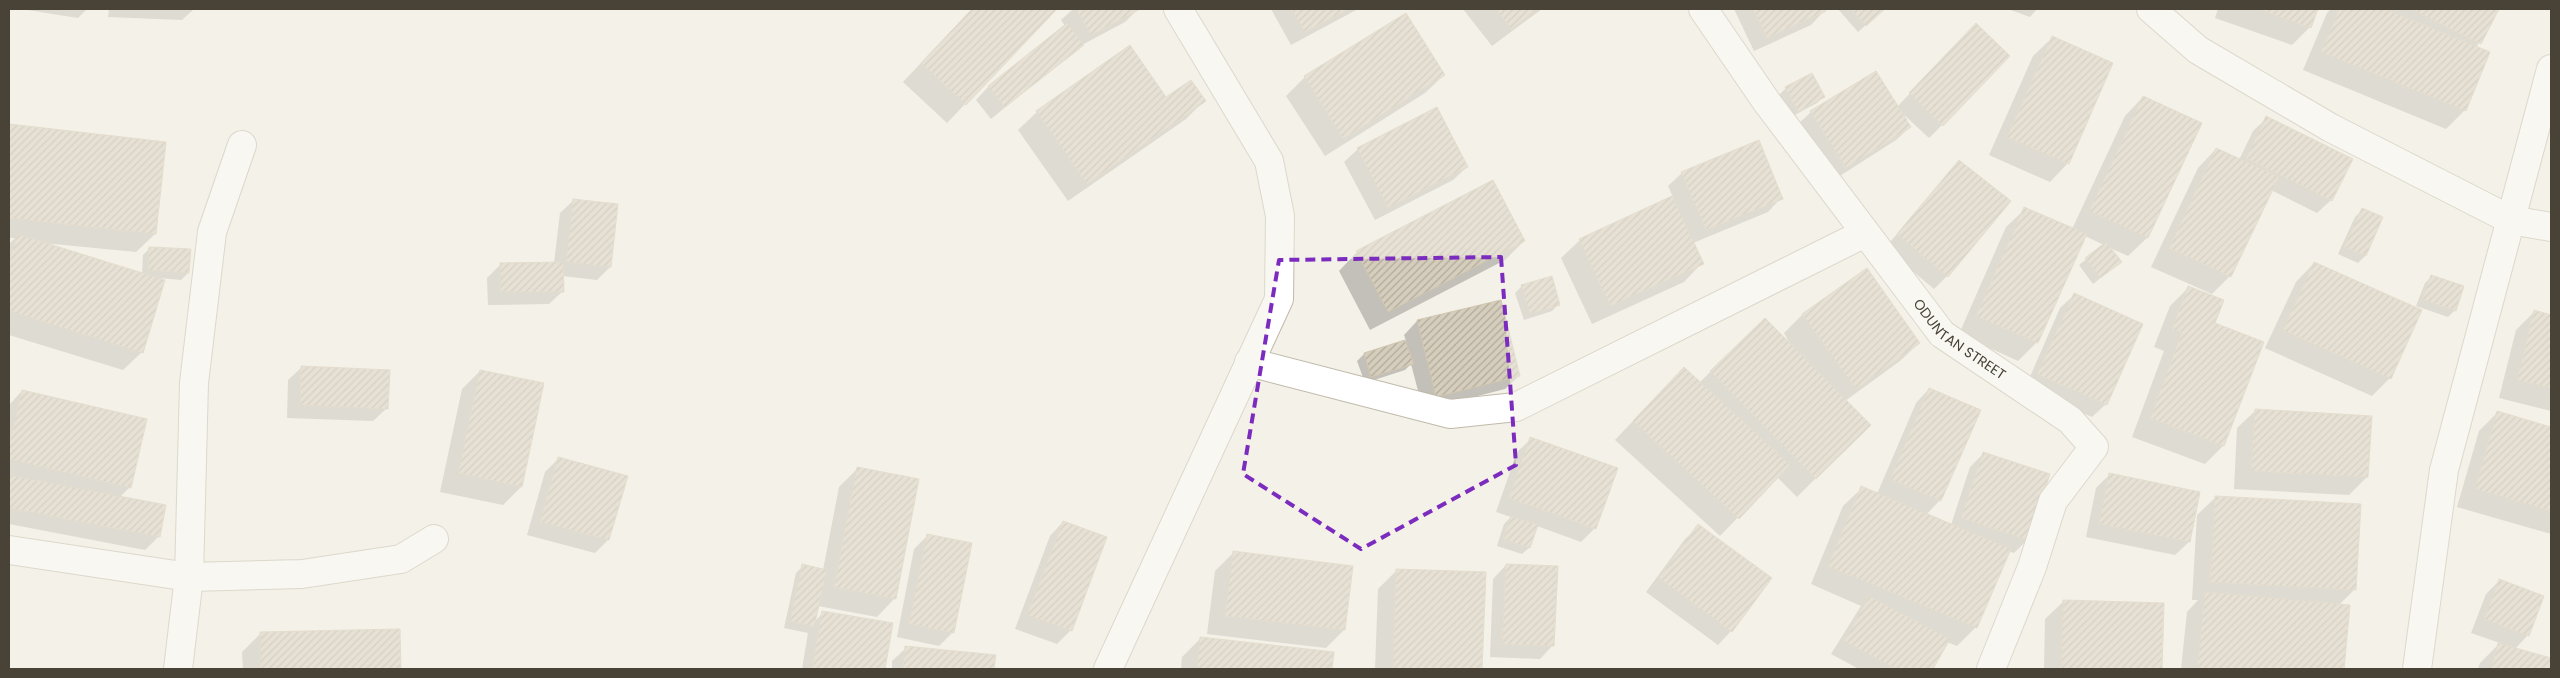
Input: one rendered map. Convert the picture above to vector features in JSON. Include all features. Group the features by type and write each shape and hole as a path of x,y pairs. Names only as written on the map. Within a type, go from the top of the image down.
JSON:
{"street":[{"path":"1108,669 1278,299 1280,216 1270,161 1178,9"},
{"name":"ODUNTAN STREET","path":"1703,9 1766,101 1942,334 2070,420 2094,447 2053,501 2032,567 1991,669"},
{"path":"2152,9 2198,50 2314,119 2511,220 2551,228"},
{"path":"2417,669 2444,470 2551,69"},
{"path":"178,669 189,578 194,383 211,242 242,145"},
{"path":"1249,362 1450,414 1516,407 1865,233"},
{"path":"9,550 189,578 302,574 401,559 434,539"}],"highlighted area":[{"path":"1501,257 1516,465 1361,549 1243,474 1279,260"}],"building":[{"path":"972,9 1057,9 966,105 921,63"},
{"path":"1076,9 1140,9 1091,35"},
{"path":"1291,9 1348,9 1305,32"},
{"path":"1496,9 1538,9 1511,29"},
{"path":"1753,9 1824,9 1826,11 1767,38"},
{"path":"1851,9 1885,9 1866,26"},
{"path":"2258,9 2318,9 2311,28"},
{"path":"2339,9 2385,9 2490,52 2466,111 2321,52"},
{"path":"2411,9 2499,9 2481,44"},
{"path":"1406,13 1445,75 1343,139 1304,76"},
{"path":"1067,23 1084,45 1005,107 988,86"},
{"path":"1976,23 2010,56 1943,126 1909,93"},
{"path":"2052,36 2113,63 2069,164 2007,137"},
{"path":"1130,45 1166,97 1191,80 1206,101 1087,184 1036,111"},
{"path":"1876,71 1911,127 1846,168 1810,111"},
{"path":"1812,73 1825,97 1798,112 1785,87"},
{"path":"2143,96 2202,123 2148,238 2089,211"},
{"path":"1437,107 1468,167 1388,208 1357,148"},
{"path":"2266,116 2353,159 2332,201 2246,158"},
{"path":"9,124 166,142 156,234 9,218"},
{"path":"1759,140 1783,199 1706,230 1681,172"},
{"path":"2216,148 2279,177 2231,277 2169,248"},
{"path":"1959,160 2011,201 1948,277 1897,234"},
{"path":"1493,180 1525,241 1388,312 1356,251"},
{"path":"1672,196 1704,264 1610,306 1579,239"},
{"path":"573,199 618,204 611,267 566,262"},
{"path":"2024,207 2087,234 2038,343 1976,316"},
{"path":"2362,208 2383,217 2366,256 2344,247"},
{"path":"17,234 165,280 143,353 9,311 9,262"},
{"path":"2106,242 2122,262 2100,278 2085,258"},
{"path":"149,247 191,249 189,273 148,270"},
{"path":"563,262 564,292 501,292 500,263"},
{"path":"2314,262 2422,310 2391,379 2283,330"},
{"path":"1867,268 1920,343 1856,389 1802,314"},
{"path":"2431,275 2464,286 2456,311 2422,299"},
{"path":"1552,276 1560,305 1530,314 1521,285"},
{"path":"2188,286 2224,300 2215,323 2264,342 2224,446 2150,418 2182,332 2172,329"},
{"path":"2074,293 2143,324 2107,405 2037,374"},
{"path":"1501,300 1520,376 1436,397 1417,320"},
{"path":"2534,310 2551,315 2551,388 2517,380"},
{"path":"1765,318 1871,425 1816,479 1710,371"},
{"path":"1405,340 1414,364 1371,377 1364,353"},
{"path":"301,366 390,370 388,409 300,405"},
{"path":"1684,367 1790,465 1739,519 1633,421"},
{"path":"480,370 544,383 522,487 458,473"},
{"path":"1929,388 1981,410 1941,501 1890,479"},
{"path":"22,390 147,419 131,488 9,459 9,445"},
{"path":"2255,409 2372,416 2368,477 2251,471"},
{"path":"2497,411 2551,427 2551,511 2475,489"},
{"path":"1530,437 1618,468 1596,529 1509,498"},
{"path":"1983,452 2050,474 2028,540 1961,518"},
{"path":"558,457 628,476 609,540 540,522"},
{"path":"857,467 919,479 896,599 834,587"},
{"path":"2109,473 2200,492 2190,542 2099,524"},
{"path":"9,475 166,505 160,537 9,508"},
{"path":"1861,486 2011,549 1977,628 1828,566"},
{"path":"2215,496 2361,504 2356,590 2210,582"},
{"path":"1511,516 1538,525 1530,548 1503,539"},
{"path":"1063,521 1107,537 1072,631 1027,615"},
{"path":"1698,524 1772,578 1732,632 1659,578"},
{"path":"927,534 972,543 954,633 909,624"},
{"path":"1233,551 1353,566 1345,630 1225,616"},
{"path":"802,564 827,570 814,627 790,621"},
{"path":"1506,564 1558,566 1554,646 1502,644"},
{"path":"1396,569 1486,572 1482,669 1393,669"},
{"path":"2499,579 2544,596 2529,636 2484,619"},
{"path":"2205,592 2350,605 2344,669 2197,669"},
{"path":"1869,596 1950,639 1933,669 1896,669 1844,641"},
{"path":"2063,600 2164,603 2162,669 2061,669"},
{"path":"822,611 893,623 885,669 812,669"},
{"path":"400,629 401,669 261,669 260,632"},
{"path":"1200,637 1334,652 1332,669 1197,669"},
{"path":"2498,643 2551,658 2551,669 2491,669"},
{"path":"905,646 996,655 994,669 903,669"}]}
